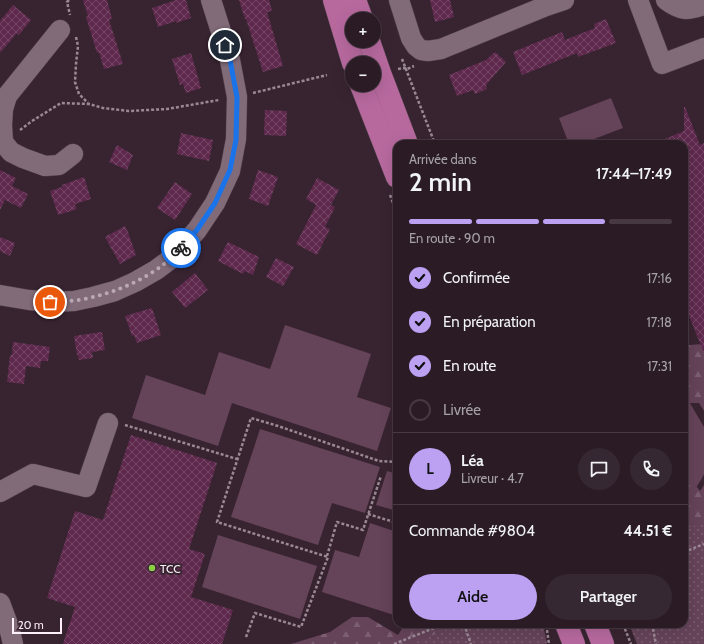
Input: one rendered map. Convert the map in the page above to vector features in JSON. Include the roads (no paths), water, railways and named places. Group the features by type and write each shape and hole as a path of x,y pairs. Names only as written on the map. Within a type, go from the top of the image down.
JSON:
{"main road":[{"path":"334,0 351,56"},
{"path":"355,0 359,12"},
{"path":"371,48 405,140"},
{"path":"364,92 393,167"},
{"path":"559,628 574,644"},
{"path":"597,628 603,644"}],"street":[{"path":"0,295 50,302 74,301 115,291 156,270 172,258 197,230 215,203 230,170 236,140 237,97 230,60 211,0"},
{"path":"399,0 411,38 416,46 421,50 441,49 564,0"},
{"path":"638,0 662,64 704,48"},
{"path":"666,0 679,9 693,9 704,5"},
{"path":"68,26 7,96 3,109 2,143 11,152 45,166 59,165 73,154"},
{"path":"0,492 33,474 86,487 108,423"},
{"path":"0,603 9,627 13,644"}],"place":[{"name":"TCC","path":"152,568"}]}
